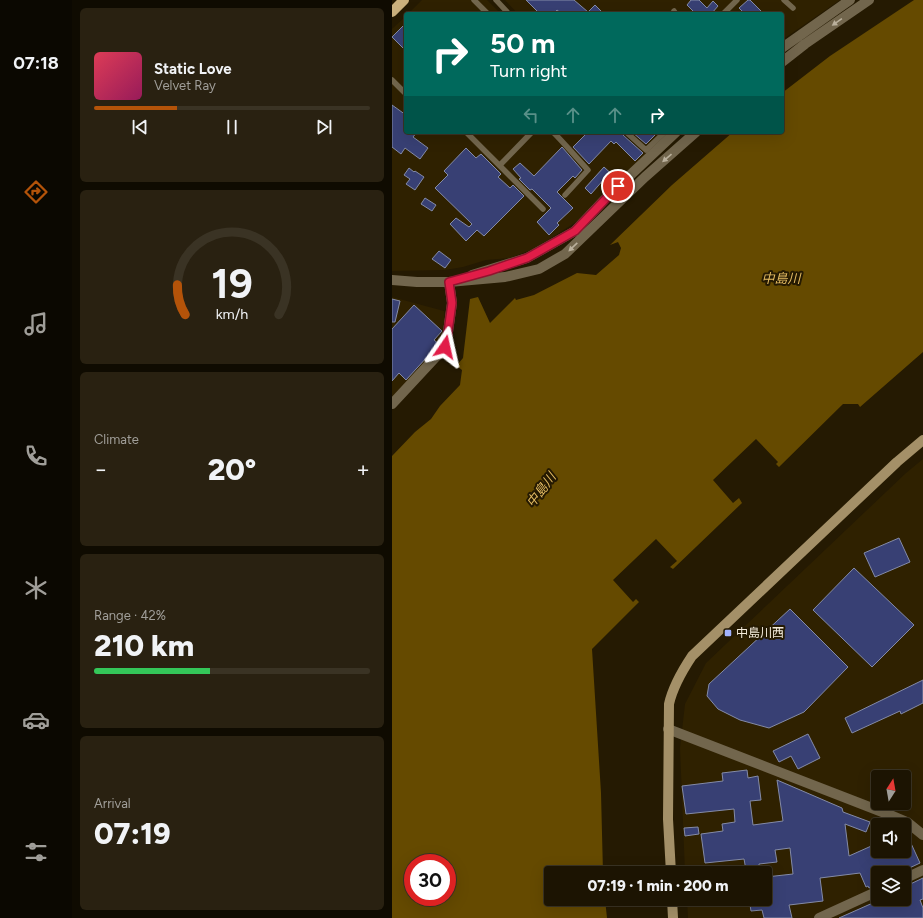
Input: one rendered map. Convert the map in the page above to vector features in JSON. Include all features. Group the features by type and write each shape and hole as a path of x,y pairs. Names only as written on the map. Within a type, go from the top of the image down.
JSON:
{"main road":[{"path":"392,12 404,0"}],"street":[{"path":"784,47 850,0"},
{"path":"784,60 805,44 869,0"},
{"path":"449,282 489,271 527,258 575,231 608,196 674,134"},
{"path":"392,280 449,282 505,278 538,269 565,254 645,177 694,134"},
{"path":"392,404 445,347 452,303 449,282"},
{"path":"671,866 668,819 669,704 684,667 692,656 892,467 923,440"},
{"path":"668,729 907,822 923,835"},
{"path":"911,876 923,870"},
{"path":"818,918 871,894"},
{"path":"672,906 673,918"}],"lane":[{"path":"474,0 486,12"},
{"path":"496,0 507,12"},
{"path":"725,12 737,0"},
{"path":"784,0 793,8"},
{"path":"392,80 404,92"},
{"path":"468,134 543,208"},
{"path":"500,166 530,134"},
{"path":"555,134 588,170 565,195"},
{"path":"629,134 646,150 663,134"}],"shaded area":[{"path":"422,0 487,0 499,12 410,12"},
{"path":"505,0 840,0 784,39 784,12 516,12"},
{"path":"404,18 404,134 622,134 629,141 633,139 629,134 669,134 579,220 536,248 510,258 486,260 463,267 445,270 392,271 392,29"},
{"path":"392,297 444,311 446,326 442,347 392,401"},
{"path":"923,459 923,918 688,918 687,906 772,906 772,866 685,866 680,748 685,704 706,663 906,473"}],"water":[{"name":"中島川","path":"914,0 923,0 923,352 860,407 858,404 843,404 779,467 776,464 778,462 756,439 713,480 733,503 739,498 742,503 673,569 670,567 677,561 656,539 613,580 633,602 636,599 639,602 592,649 601,793 603,866 544,866 544,906 606,906 607,918 392,918 392,456 415,432 431,419 440,406 460,385 462,370 453,363 457,365 463,358 470,299 478,297 490,323 515,298 516,300 534,295 577,273 596,275 619,255 621,248 618,242 610,245 672,185 731,134 784,134 784,91 830,56"}],"building":[{"path":"526,0 574,0 588,12 560,12 557,10 555,12 538,12"},
{"path":"691,0 699,0 707,8 713,1 718,6 713,12 694,12 687,5"},
{"path":"750,0 762,12 743,12 739,8"},
{"path":"595,5 602,12 588,12"},
{"path":"404,25 404,49 392,37"},
{"path":"392,105 404,114 404,134 415,134 413,137 428,148 420,159 405,148 401,154 392,147"},
{"path":"586,134 623,134 643,153 635,161 616,142 614,144 611,141 589,164 573,147"},
{"path":"634,134 656,134 646,144"},
{"path":"562,147 582,170 575,178 573,176 557,192 573,208 557,223 559,225 549,235 537,222 551,208 532,189 530,190 519,179 521,178 513,169 520,163 534,176"},
{"path":"466,148 476,158 481,154 501,174 498,177 510,188 513,185 524,196 484,236 477,230 466,241 450,224 456,218 469,227 472,224 435,188 448,175 444,171"},
{"path":"604,167 616,178 611,184 605,178 591,194 585,188"},
{"path":"409,168 424,177 415,190 406,184 410,179 404,175"},
{"path":"425,198 436,205 432,211 421,204"},
{"path":"439,251 451,260 445,268 432,259"},
{"path":"392,299 400,301 395,322 392,322"},
{"path":"414,305 442,331 434,340 439,344 406,380 399,373 392,381 392,329"},
{"path":"899,538 910,562 875,577 864,553"},
{"path":"854,568 914,625 872,667 813,610"},
{"path":"790,609 848,667 804,712 769,728 740,720 718,709 707,696 709,684"},
{"path":"923,680 923,703 901,714 900,711 852,733 845,718"},
{"path":"808,734 820,758 798,769 791,756 779,762 773,751"},
{"path":"747,770 748,778 758,776 761,800 750,801 753,825 783,821 777,780 842,808 843,812 870,822 866,832 845,824 849,856 871,846 871,858 911,858 911,843 920,863 911,867 911,866 871,866 871,887 869,888 868,886 866,887 860,873 820,878 823,901 789,905 792,918 764,918 762,910 751,911 750,906 772,906 772,876 793,874 790,848 775,850 777,862 759,864 759,866 745,866 744,859 705,863 701,834 723,831 722,824 735,822 734,809 686,814 682,786 723,781 722,773"},
{"path":"698,827 699,834 685,836 684,828"},
{"path":"923,878 923,899 920,900 923,908 923,918 839,918 871,904 871,906 911,906 911,884"}],"place":[{"name":"中島川西","path":"728,633"}],"route":[{"path":"445,347 452,303 449,282 489,271 527,258 575,231 618,186"}]}
